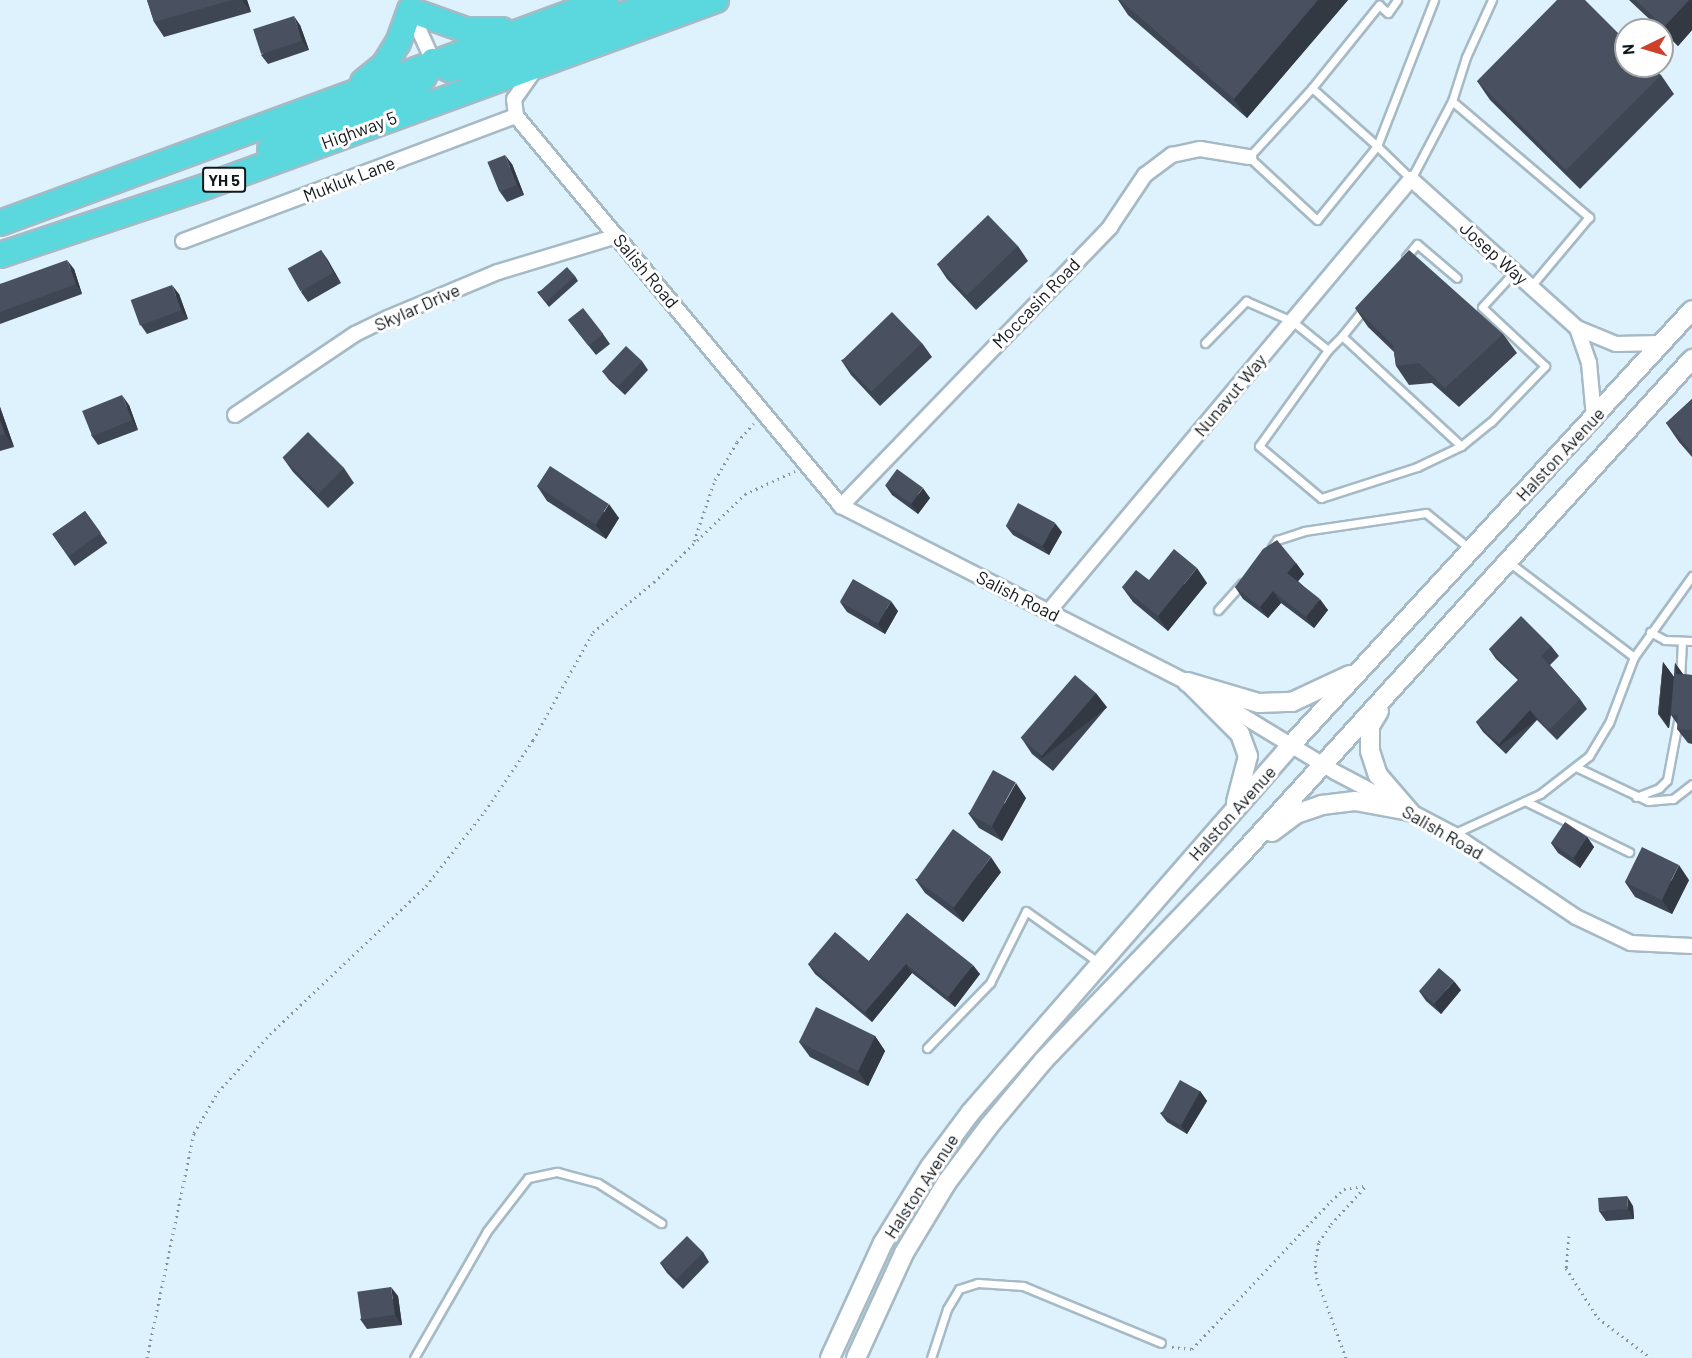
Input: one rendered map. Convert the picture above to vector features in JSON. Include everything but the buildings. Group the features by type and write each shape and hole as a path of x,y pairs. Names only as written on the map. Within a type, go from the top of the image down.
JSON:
{"highway":[{"name":"Highway 5","path":"0,224 433,61 605,0"},
{"path":"207,186 310,129 419,85 433,61 449,69 470,66 667,0"},
{"name":"Highway 5","path":"0,255 207,186 716,0"},
{"path":"338,98 384,65 398,44 408,5 466,30 528,28"}],"main road":[{"name":"Halston Avenue","path":"830,1358 883,1243 930,1167 998,1079 1098,962 1292,744 1692,310"},
{"name":"Halston Avenue","path":"856,1358 904,1253 947,1182 989,1126 1044,1060 1324,765 1692,359"},
{"path":"1187,682 1259,703 1292,702 1315,695 1363,669"},
{"path":"1187,682 1240,734 1248,756 1246,772 1233,811"},
{"path":"1397,684 1370,726 1370,751 1377,775 1409,811"},
{"path":"1238,858 1296,814 1322,805 1355,801 1409,811"}],"street":[{"path":"408,5 433,61"},
{"path":"516,116 514,99 539,64"},
{"name":"Salish Road","path":"516,116 841,506 1187,682 1324,765 1453,834 1576,917 1631,943 1692,946"},
{"name":"Mukluk Lane","path":"183,241 516,116"},
{"name":"Moccasin Road","path":"841,506 1110,226 1145,175 1172,155 1200,149 1250,157"},
{"name":"Josep Way","path":"1411,179 1577,328 1616,344 1662,343"},
{"name":"Nunavut Way","path":"1049,611 1411,179"},
{"name":"Skylar Drive","path":"235,416 355,334 388,318 498,272 617,236"},
{"name":"Josep Way","path":"1577,328 1589,363 1594,417"}],"lane":[{"path":"1397,0 1388,13 1379,5 1312,88 1250,157 1317,220 1377,146 1434,0"},
{"path":"1312,88 1411,179 1452,101 1466,57 1492,0"},
{"path":"1452,101 1589,217 1531,286"},
{"path":"1402,262 1417,244 1457,278"},
{"path":"1372,299 1328,350 1259,446 1321,498 1417,467 1461,446 1491,422 1545,366 1482,307 1515,271"},
{"path":"1205,343 1245,301 1292,321 1328,350"},
{"path":"1342,336 1461,446"},
{"path":"1262,559 1277,540 1304,531 1426,513 1472,550"},
{"path":"1508,562 1634,657"},
{"path":"1218,610 1249,575"},
{"path":"1453,834 1525,801 1589,756 1610,723 1634,657 1692,576"},
{"path":"1650,632 1665,640 1692,641"},
{"path":"1680,687 1682,641"},
{"path":"1636,797 1659,788 1667,780 1672,768 1679,708"},
{"path":"1576,767 1648,801 1673,799 1692,784"},
{"path":"1525,801 1629,852"},
{"path":"927,1048 990,983 1026,911 1098,962"},
{"path":"414,1358 487,1231 528,1178 557,1172 598,1183 661,1223"},
{"path":"931,1358 947,1309 959,1288 978,1283 1023,1286 1161,1343"}],"path":[{"path":"693,542 715,480 737,442 764,412"},
{"path":"147,1358 184,1171 194,1133 218,1092 270,1034 426,886 485,811 533,740 593,632 654,582 745,494 808,466"},
{"path":"1161,1343 1180,1350 1192,1349 1331,1201 1344,1189 1368,1185 1331,1224 1319,1242 1315,1262 1317,1279 1346,1358"},
{"path":"1569,1236 1566,1268 1598,1318 1651,1358"}]}
